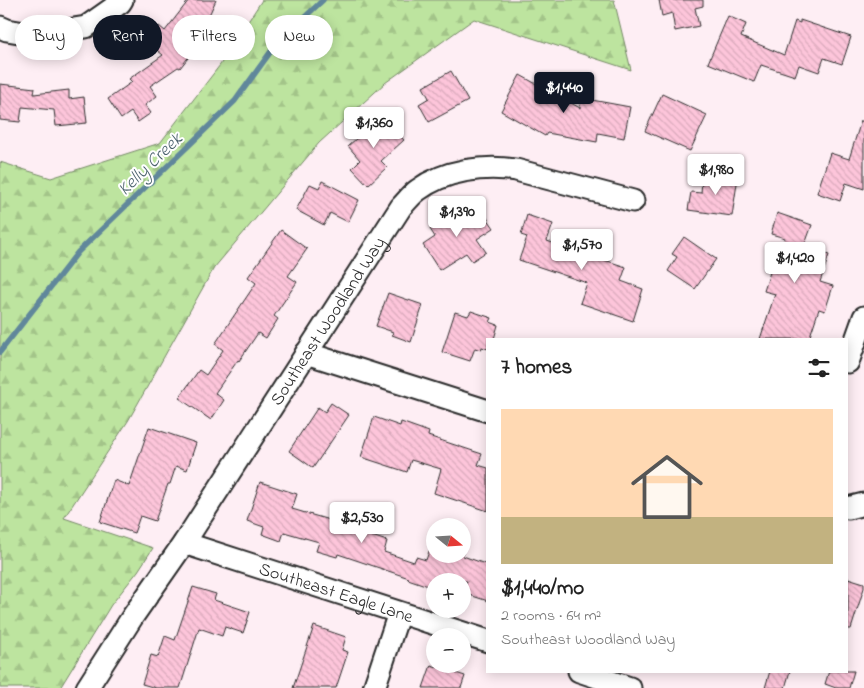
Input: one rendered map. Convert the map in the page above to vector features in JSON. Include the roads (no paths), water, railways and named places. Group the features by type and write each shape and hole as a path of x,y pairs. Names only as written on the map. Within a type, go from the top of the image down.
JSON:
{"street":[{"path":"0,28 36,35 86,27 122,0"},
{"name":"Southeast Woodland Way","path":"87,688 132,616 184,543 402,207 417,190 436,180 455,174 501,168 516,170 633,201"},
{"path":"848,362 864,317"},
{"path":"306,353 486,411"},
{"path":"848,508 864,504"},
{"name":"Southeast Eagle Lane","path":"184,543 486,641"},
{"path":"374,688 399,612"},
{"path":"588,679 630,688"}],"waterway":[{"name":"Kelly Creek","path":"0,352 78,252 235,101 277,43 323,0"}]}
